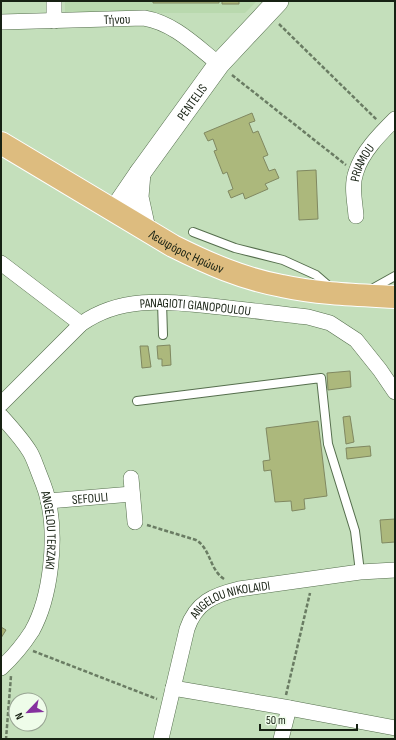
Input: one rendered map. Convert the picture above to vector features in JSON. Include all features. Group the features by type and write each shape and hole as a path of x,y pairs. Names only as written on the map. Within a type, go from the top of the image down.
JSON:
{"main road":[{"name":"Λεωφόρος Ηρώων","path":"1,143 144,229 190,254 228,271 282,286 336,293 395,297"}],"street":[{"path":"54,1 54,21"},
{"name":"PENTELIS","path":"114,211 219,64 273,7"},
{"name":"Τήνου","path":"1,22 144,18 152,20 183,35 219,64"},
{"name":"PRIAMOU","path":"356,216 354,190 355,172 366,152 390,124"},
{"path":"140,173 138,198 144,229"},
{"path":"1,263 81,324"},
{"name":"PANAGIOTI GIANOPOULOU","path":"1,404 81,324 104,310 118,306 162,302 308,317 330,323 356,340 380,370 395,392"},
{"name":"ANGELOU TERZAKI","path":"1,416 30,453 43,482 48,501 51,529 51,555 47,589 40,613 32,630 17,652 1,668"},
{"path":"131,478 135,522"},
{"name":"SEFOULI","path":"48,501 132,494"},
{"name":"ANGELOU NIKOLAIDI","path":"161,739 191,619 197,610 207,600 223,593 240,589 360,572 395,570"},
{"path":"173,688 286,707 395,728"},
{"path":"281,739 286,707"}],"lane":[{"path":"192,232 235,248 284,260 316,275 336,293"},
{"path":"362,295 395,276"},
{"path":"162,302 163,335"},
{"path":"137,401 321,378 328,444 355,531 360,572"}],"path":[{"path":"273,7 390,124"},
{"path":"219,64 355,172"},
{"path":"135,522 196,540 202,544 208,552 213,567 221,577 240,589"},
{"path":"286,707 313,579"},
{"path":"8,739 6,739 17,652 169,703"}],"shaded area":[{"path":"65,1 257,1 245,13 65,13"}],"building":[{"path":"153,1 219,1 219,3 153,3"},
{"path":"222,1 239,1 239,4 222,4"},
{"path":"252,113 255,121 249,123 253,133 258,131 268,155 263,157 269,171 275,169 279,178 265,184 268,189 245,199 243,193 231,198 228,191 233,189 227,172 223,174 214,151 217,150 213,139 208,141 204,133"},
{"path":"316,170 318,219 299,220 297,171"},
{"path":"170,345 171,365 162,366 162,359 158,359 157,346"},
{"path":"140,346 148,346 151,367 142,368"},
{"path":"350,371 351,387 328,390 327,373"},
{"path":"350,416 354,442 346,444 343,417"},
{"path":"318,421 327,496 304,499 305,509 292,511 291,501 275,502 271,470 264,471 263,461 270,460 266,428"},
{"path":"370,446 371,456 347,459 346,448"},
{"path":"395,519 395,542 382,543 380,520"},
{"path":"1,627 6,630 1,638"}]}
